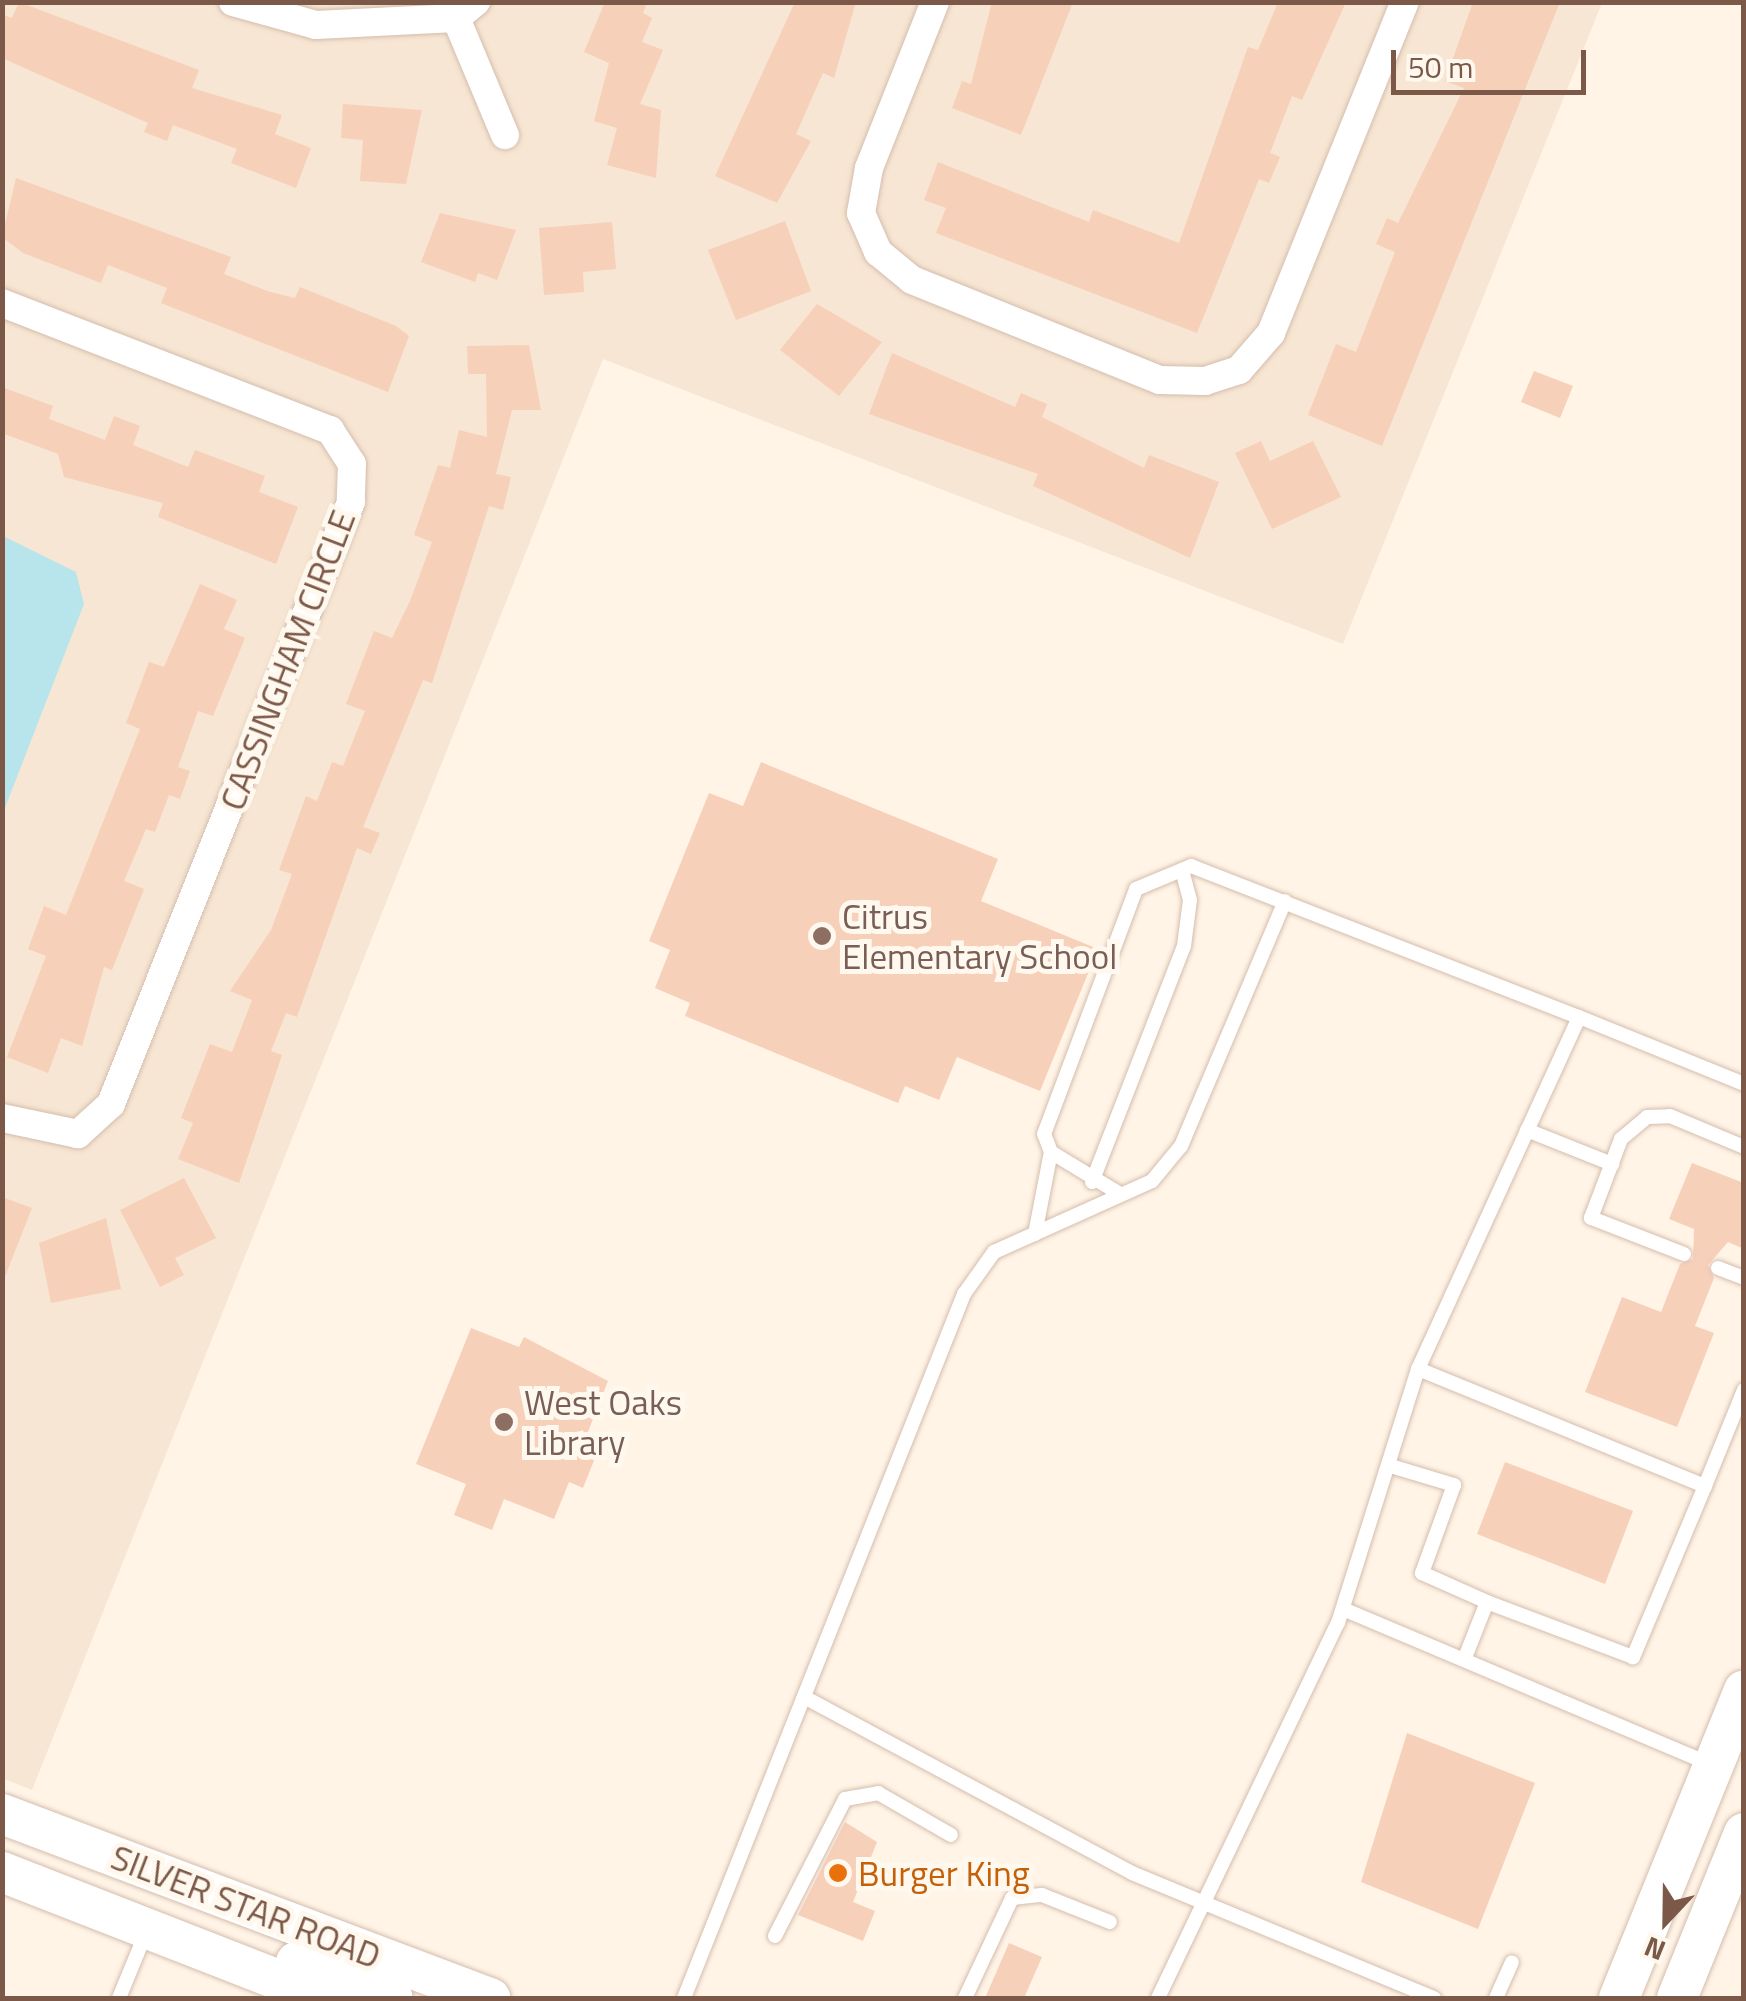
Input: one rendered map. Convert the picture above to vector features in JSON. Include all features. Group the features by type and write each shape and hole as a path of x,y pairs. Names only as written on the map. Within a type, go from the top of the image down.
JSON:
{"main road":[{"path":"1619,1998 1728,1771 1744,1690"},
{"name":"SILVER STAR ROAD","path":"2,1814 490,1998"},
{"path":"1677,1998 1744,1833"},
{"name":"SILVER STAR ROAD","path":"2,1872 325,1998"},
{"path":"164,1936 209,1930 393,1998"}],"street":[{"path":"233,2 316,25 466,10 505,135"},
{"path":"935,2 869,168 861,214 878,252 912,280 1160,380 1206,381 1238,370 1271,333 1405,2"},
{"name":"CASSINGHAM CIRCLE","path":"2,302 330,430 352,464 351,502 111,1104 78,1134 42,1134 2,1118"}],"lane":[{"path":"1092,1182 1184,946 1190,900 1182,870"},
{"path":"1035,1234 1050,1152 1044,1134 1136,889 1182,870 1285,901 1744,1084"},
{"path":"684,1998 964,1294 994,1252 1152,1180 1182,1146 1285,901"},
{"path":"1158,1998 1198,1900 1343,1609 1394,1467 1418,1369 1579,1016"},
{"path":"1684,1254 1591,1218 1621,1139 1648,1117 1670,1116 1744,1148"},
{"path":"1527,1130 1612,1164"},
{"path":"1050,1152 1092,1182 1120,1194"},
{"path":"1718,1268 1744,1278"},
{"path":"1418,1369 1705,1486"},
{"path":"1394,1467 1454,1486 1422,1573 1633,1657 1744,1390"},
{"path":"1464,1660 1487,1602"},
{"path":"1343,1609 1728,1771"},
{"path":"804,1698 1198,1900 1434,1998"},
{"path":"775,1936 845,1799 878,1792 951,1835"},
{"path":"965,1998 1012,1898 1042,1895 1110,1922"},
{"path":"119,1998 164,1936"},
{"path":"1496,1998 1512,1962"}],"shaded area":[{"path":"2,3 1602,3 1343,644 603,359 32,1790 2,1778"}],"water":[{"path":"3,536 76,572 84,604 3,813"}],"building":[{"path":"19,2 199,70 192,88 282,115 275,134 311,148 296,188 231,163 237,149 173,125 167,141 144,132 148,123 2,58 2,14 12,18"},
{"path":"605,2 647,2 643,13 652,18 642,42 663,50 640,104 661,110 656,178 607,165 617,128 594,121 609,63 584,52"},
{"path":"795,2 856,2 834,78 823,73 796,134 811,141 777,203 715,176"},
{"path":"992,2 1073,2 1021,135 952,108 962,81 971,84"},
{"path":"1278,2 1346,2 1302,100 1292,96 1270,153 1280,157 1269,183 1259,179 1197,333 936,233 946,208 924,200 938,162 1089,222 1093,210 1179,243 1248,47 1258,50"},
{"path":"1473,2 1560,2 1382,446 1308,415 1336,344 1356,352 1395,252 1376,244 1387,218 1398,223 1464,88 1445,81"},
{"path":"343,104 422,110 406,184 360,181 363,140 341,138"},
{"path":"16,178 231,257 224,274 267,291 295,298 300,287 396,326 409,336 388,392 161,303 167,288 108,265 101,283 23,253 2,237"},
{"path":"440,213 516,230 497,280 478,273 475,282 421,262"},
{"path":"785,221 811,291 736,320 708,250"},
{"path":"612,222 616,269 583,272 584,292 544,295 539,228"},
{"path":"817,304 882,342 839,396 780,350"},
{"path":"529,345 541,410 512,410 496,474 511,477 503,510 489,506 432,683 423,680 363,827 380,833 371,854 357,848 297,1017 286,1013 271,1051 282,1055 239,1183 178,1159 193,1123 181,1118 210,1044 232,1052 252,1000 230,991 271,930 292,874 279,870 306,796 317,801 332,762 343,766 365,711 346,704 374,631 392,638 410,601 432,542 414,535 438,465 450,468 459,430 487,437 486,374 468,374 467,346"},
{"path":"892,353 1015,407 1021,393 1047,404 1042,417 1144,468 1149,455 1219,482 1190,558 1033,486 1038,474 869,414"},
{"path":"1534,371 1573,386 1560,418 1521,402"},
{"path":"2,387 53,406 49,419 105,440 114,416 140,426 133,445 188,467 195,450 265,476 259,492 298,507 276,564 158,517 163,503 64,477 58,454 2,433"},
{"path":"1261,441 1270,461 1313,441 1341,497 1272,529 1235,453"},
{"path":"200,584 237,600 224,629 245,638 213,716 198,711 178,767 190,771 180,799 169,795 155,832 146,829 124,881 144,889 112,970 104,967 82,1046 61,1038 48,1073 7,1057 46,956 28,949 44,906 66,915 140,729 126,723 149,662 164,667"},
{"path":"761,762 998,859 981,901 1098,949 1040,1091 957,1057 939,1100 905,1086 898,1103 685,1016 690,1003 655,988 670,950 649,941 709,793 743,806"},
{"path":"1692,1163 1744,1183 1744,1249 1728,1242 1708,1265 1714,1278 1695,1326 1714,1333 1677,1427 1585,1392 1622,1297 1661,1312 1680,1264 1693,1259 1694,1229 1669,1219"},
{"path":"184,1178 216,1238 175,1258 184,1275 160,1287 120,1210"},
{"path":"2,1197 32,1208 4,1279 2,1279"},
{"path":"106,1218 121,1289 51,1303 39,1243"},
{"path":"471,1328 519,1347 524,1337 608,1381 582,1447 597,1453 583,1488 569,1482 554,1519 504,1499 492,1530 454,1515 466,1484 416,1464"},
{"path":"1505,1462 1633,1511 1605,1584 1477,1534"},
{"path":"1407,1733 1535,1783 1478,1929 1361,1882"},
{"path":"845,1822 877,1842 853,1902 875,1911 863,1941 798,1915"},
{"path":"1009,1943 1042,1957 1024,1998 985,1998"}],"place":[{"name":"Citrus Elementary School","path":"822,936"},
{"name":"West Oaks Library","path":"504,1422"},
{"name":"Burger King","path":"838,1873"}]}
